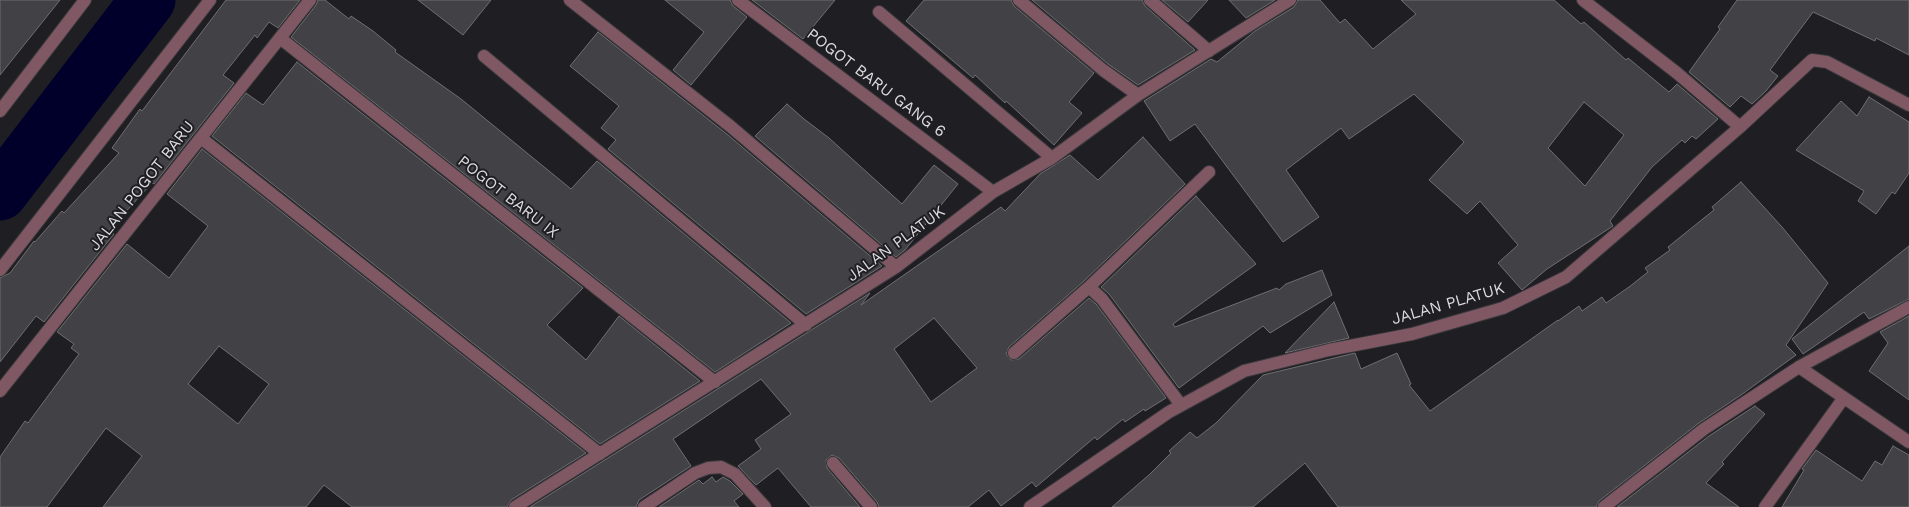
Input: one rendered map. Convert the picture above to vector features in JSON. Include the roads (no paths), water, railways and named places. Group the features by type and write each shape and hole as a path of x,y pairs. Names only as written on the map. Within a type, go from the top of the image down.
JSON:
{"street":[{"path":"0,111 85,0"},
{"path":"0,270 210,0"},
{"name":"JALAN POGOT BARU","path":"0,391 310,0"},
{"path":"570,0 730,126 896,267"},
{"name":"POGOT BARU GANG 6","path":"738,0 994,192"},
{"path":"1019,0 1104,70 1138,95"},
{"path":"1150,0 1209,51"},
{"path":"1583,0 1677,73 1740,127"},
{"name":"JALAN PLATUK","path":"515,507 896,267 994,192 1052,158 1138,95 1286,1"},
{"path":"879,12 1052,158"},
{"name":"POGOT BARU IX","path":"280,38 715,382"},
{"path":"484,56 806,325"},
{"name":"JALAN PLATUK","path":"1030,507 1181,405 1244,371 1329,350 1412,334 1503,308 1566,277 1740,127 1812,60 1817,59 1827,62 1909,105"},
{"path":"201,138 600,454"},
{"path":"1014,354 1089,287 1209,172"},
{"path":"1089,287 1102,299 1181,405"},
{"path":"1604,507 1704,429 1799,367 1909,307"},
{"path":"1799,367 1843,399 1909,442"},
{"path":"1765,507 1843,399"},
{"path":"833,463 871,507"},
{"path":"644,507 695,472 721,467 735,474 764,507"}],"waterway":[{"path":"0,193 148,0"}]}
